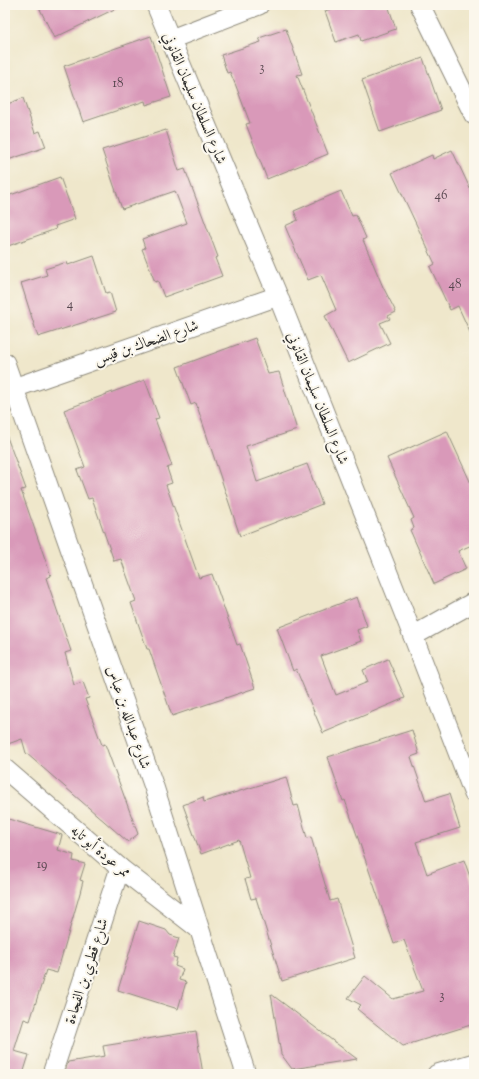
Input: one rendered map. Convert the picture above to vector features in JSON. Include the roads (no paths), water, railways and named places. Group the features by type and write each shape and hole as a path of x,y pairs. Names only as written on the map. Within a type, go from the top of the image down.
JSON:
{"street":[{"name":"شارع السلطان سليمان القانوني","path":"156,5 278,296 414,636 474,794"},
{"path":"171,39 259,5"},
{"path":"420,5 474,116"},
{"name":"شارع الضحاك بن قيس","path":"14,388 278,296"},
{"name":"شارع عبدالله بن عباس","path":"5,363 154,787 246,1074"},
{"path":"414,636 474,602"},
{"name":"ممر عودة أبو تايه","path":"5,769 120,868 199,930"},
{"name":"شارع قطري بن الفجاءة","path":"52,1074 120,868"},
{"path":"437,1074 474,1062"}]}
